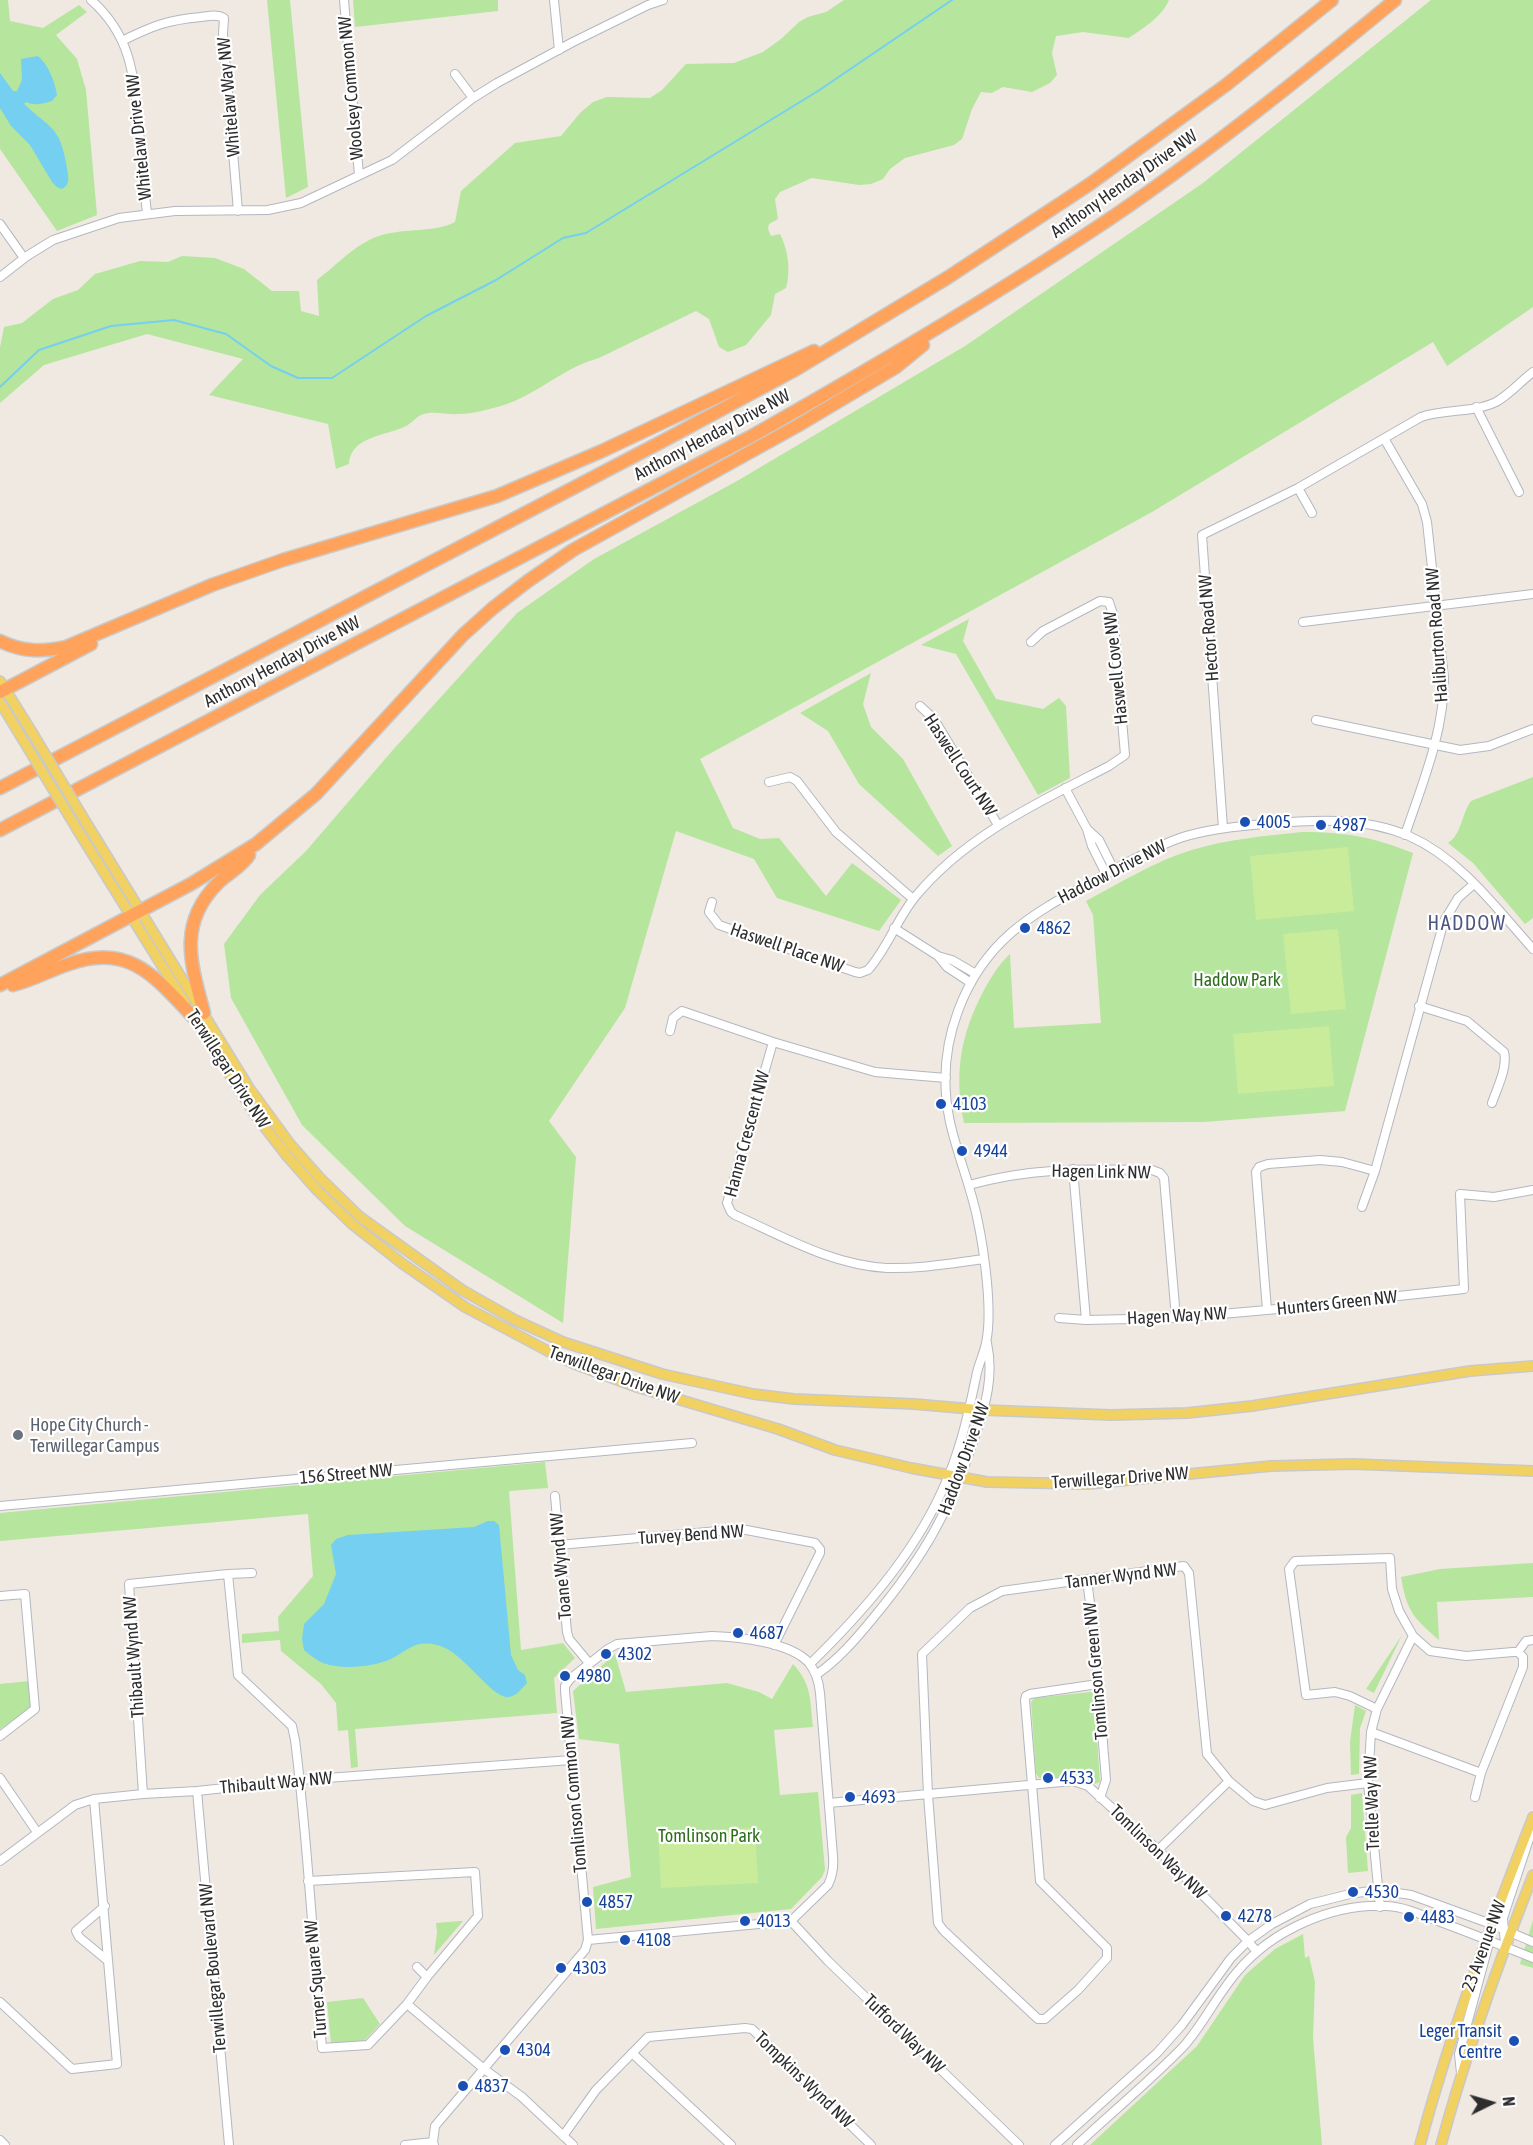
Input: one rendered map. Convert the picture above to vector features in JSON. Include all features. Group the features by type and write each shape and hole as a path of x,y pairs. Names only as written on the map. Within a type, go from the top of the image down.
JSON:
{"highway":[{"name":"Anthony Henday Drive NW","path":"0,788 793,371 947,278 1090,184 1226,85 1332,0"},
{"name":"Anthony Henday Drive NW","path":"0,830 750,437 862,374 954,319 1115,215 1246,120 1395,0"},
{"path":"0,987 136,914 256,844 316,794 463,635 493,608 573,550 797,426 896,367 954,319"},
{"path":"0,641 27,651 47,651 74,644 212,585 284,560 443,514 507,492 602,451 859,331"},
{"path":"2,687 167,605"},
{"path":"199,1016 190,962 191,930 201,906 218,883 247,859 256,844"},
{"path":"0,987 29,981 69,964 92,958 111,958 129,961 143,968 199,1016"}],"main road":[{"name":"Terwillegar Drive NW","path":"2,687 87,824 136,914"},
{"name":"Terwillegar Drive NW","path":"0,702 77,829 136,914 199,1016 256,1116 287,1156 317,1190 352,1224 404,1264 465,1307 546,1350 575,1364 629,1384 778,1429 835,1450 961,1478 1002,1483 1088,1484 1271,1466 1353,1464 1533,1471"},
{"name":"Terwillegar Drive NW","path":"199,1016 290,1144 319,1177 360,1217 462,1290 515,1320 555,1339 610,1359 722,1388 794,1399 1111,1415 1187,1413 1252,1406 1470,1371 1533,1366"},
{"name":"23 Avenue NW","path":"1420,2145 1448,2047 1488,1939 1491,1924 1533,1817"},
{"name":"23 Avenue NW","path":"1442,2145 1461,2073 1505,1947 1506,1931 1533,1875"}],"street":[{"name":"Whitelaw Drive NW","path":"91,0 113,25 122,41 133,71 147,213"},
{"name":"Woolsey Common NW","path":"344,0 359,176"},
{"path":"554,0 559,50"},
{"path":"0,277 24,258 53,240 119,218 175,211 238,211 293,206 392,160 404,153 472,98 559,50 648,5 663,0"},
{"name":"Whitelaw Way NW","path":"122,41 154,25 173,20 217,15 224,18 223,34 238,211"},
{"path":"455,74 472,98"},
{"path":"0,224 24,258"},
{"name":"Hector Road NW","path":"1223,828 1202,534 1298,488 1385,440 1414,421 1430,414 1476,407 1497,401 1533,372"},
{"path":"1476,407 1519,492"},
{"name":"Haliburton Road NW","path":"1385,440 1422,504 1428,522 1444,678 1444,702 1435,745 1405,835"},
{"path":"1298,488 1312,513"},
{"path":"1303,622 1533,594"},
{"name":"Haswell Cove NW","path":"1031,642 1043,631 1100,601 1109,602 1112,606 1125,755 1065,789"},
{"name":"Haswell Court NW","path":"920,706 934,719 998,825"},
{"path":"1316,720 1460,750 1489,746 1533,729"},
{"path":"769,782 790,777 797,781 836,832 913,899"},
{"path":"976,974 952,960 938,956 894,928 913,899 950,860 998,825 1065,789 1087,829 1092,846 1106,874"},
{"name":"Haddow Drive NW","path":"816,1675 847,1649 908,1574 942,1520 961,1478 984,1410 990,1380 990,1358 987,1341 984,1259 969,1185 949,1119 946,1078 948,1048 960,1006 976,974 1001,941 1024,921 1048,905 1170,842 1196,833 1223,828 1342,820 1371,824 1405,835 1445,857 1474,884 1533,949"},
{"path":"1087,829 1099,840 1114,870"},
{"path":"1362,1207 1375,1171 1444,921 1458,898 1474,884"},
{"name":"Haswell Place NW","path":"712,902 709,912 719,925 860,973 873,965 894,928"},
{"path":"938,956 947,967 971,983"},
{"path":"1419,1006 1467,1021 1504,1052 1503,1069 1491,1103"},
{"path":"670,1031 673,1018 682,1011 773,1042 875,1072 946,1078"},
{"name":"Hanna Crescent NW","path":"773,1042 727,1196 731,1212 818,1253 850,1263 898,1268 984,1259"},
{"name":"Hunters Green NW","path":"1375,1171 1330,1160 1268,1164 1258,1169 1256,1176 1267,1310 1464,1289 1460,1194 1494,1197 1533,1190"},
{"path":"1073,1168 1086,1320"},
{"name":"Hagen Link NW","path":"969,1185 1011,1174 1073,1168 1152,1170 1162,1175 1176,1318"},
{"name":"Hagen Way NW","path":"1059,1318 1086,1320 1176,1318 1267,1310"},
{"name":"Haddow Drive NW","path":"810,1664 868,1601 910,1549 933,1509 948,1476 965,1428 977,1372 987,1341"},
{"name":"156 Street NW","path":"0,1506 692,1443"},
{"name":"Toane Wynd NW","path":"555,1496 567,1632 569,1639 589,1663"},
{"name":"Turvey Bend NW","path":"559,1545 741,1529 815,1543 820,1553 774,1645"},
{"path":"1377,1709 1350,1696 1335,1692 1306,1695 1289,1569 1295,1560 1390,1557 1392,1589 1399,1611 1413,1636 1430,1651 1466,1656 1518,1652 1526,1641 1533,1640"},
{"name":"Tanner Wynd NW","path":"1032,1785 1040,1881 1107,1948 1108,1953 1107,1958 1078,1990 1045,2019 1035,2017 940,1927 928,1795 923,1652 970,1608 1002,1591 1184,1566 1189,1573 1207,1754 1229,1780 1253,1801 1265,1804 1327,1788 1368,1783"},
{"name":"Thibault Wynd NW","path":"143,1794 129,1584 252,1573"},
{"path":"228,1574 237,1672 242,1680 292,1726 300,1780"},
{"name":"Tomlinson Green NW","path":"1087,1580 1106,1780 1100,1798"},
{"path":"0,1596 25,1594 35,1709 0,1736"},
{"name":"Tomlinson Common NW","path":"588,1940 565,1686 570,1679 617,1644 711,1636 774,1645 796,1653 810,1664"},
{"name":"Trelle Way NW","path":"1380,1907 1368,1783 1371,1732 1377,1709 1413,1636"},
{"path":"1518,1652 1525,1660"},
{"path":"1475,1797 1481,1773 1525,1660 1533,1654"},
{"path":"405,2145 434,2144 435,2126 585,1950 588,1940 791,1921 828,1885 834,1871 829,1803 820,1694 816,1675 810,1664"},
{"path":"1032,1785 1026,1696 1098,1684"},
{"path":"1371,1732 1481,1773"},
{"name":"Thibault Way NW","path":"0,1860 75,1805 94,1799 300,1780 571,1760"},
{"path":"0,1778 37,1832"},
{"name":"Turner Square NW","path":"300,1780 308,1881 322,2048 368,2045 407,2004 478,1916 475,1872 308,1881"},
{"path":"1158,1850 1229,1780"},
{"name":"Tomlinson Way NW","path":"829,1803 1081,1782 1158,1850 1257,1952"},
{"name":"Terwillegar Boulevard NW","path":"197,1791 229,2145"},
{"path":"0,2002 72,2069 117,2064 94,1799"},
{"path":"1506,1931 1503,1918 1533,1826"},
{"path":"1055,2145 1156,2053 1182,2025 1231,1958 1248,1941 1272,1924 1310,1904 1377,1890 1411,1895 1533,1942"},
{"path":"105,1906 76,1931 79,1937 108,1961"},
{"path":"1077,2145 1171,2059 1203,2022 1237,1972 1257,1952 1290,1929 1314,1919 1348,1910 1380,1907 1410,1910 1533,1958"},
{"name":"Tufford Way NW","path":"791,1921 828,1961 1019,2145"},
{"path":"1461,2073 1459,2054 1488,1939"},
{"path":"417,1967 427,1977"},
{"path":"407,2004 484,2069 522,2097 573,2145"},
{"name":"Tompkins Wynd NW","path":"563,2136 596,2090 648,2037 752,2029 871,2145"},
{"path":"632,2053 731,2145"},
{"path":"0,2140 5,2145"}],"green space":[{"path":"0,0 8,0 10,21 43,28 79,5 87,12 56,35 77,59 86,90 97,215 57,231 0,149"},
{"path":"267,0 290,0 308,187 286,198"},
{"path":"353,0 498,0 498,11 355,27"},
{"path":"844,0 1169,0 1157,17 1129,38 1083,32 1056,36 1052,53 1057,75 1050,83 1032,92 1003,87 992,93 981,92 972,109 962,139 954,145 905,158 890,169 883,179 871,184 859,185 812,178 780,192 775,199 778,219 769,224 768,229 771,236 780,234 785,246 788,260 786,288 775,294 771,315 746,345 728,352 719,347 709,319 696,311 599,358 586,362 504,405 469,413 421,415 406,426 362,442 351,455 349,464 336,469 328,424 209,395 243,359 147,334 44,365 0,403 0,347 4,327 22,323 53,299 78,290 95,274 140,261 168,262 182,256 215,258 244,269 272,291 299,291 301,311 319,316 317,280 356,248 373,238 391,233 438,228 455,222 461,191 515,143 561,136 580,113 593,102 607,97 650,98 662,90 686,64 734,63 763,52 799,22 826,12"},
{"path":"1431,0 1533,0 1533,307 1447,366 1433,342 1152,512 700,759 733,828 760,839 779,838 826,896 852,863 901,900 879,931 777,898 754,859 676,831 625,1008 549,1121 576,1157 563,1323 405,1226 302,1125 231,998 224,944 260,895 306,851 392,751 517,613 594,559 737,481 965,346 1203,183"},
{"path":"969,619 963,641 996,699 1043,709 1059,698 1066,706 1070,778 1038,795 956,654 921,645"},
{"path":"871,673 863,704 871,727 903,759 952,846 938,856 859,784 828,731 800,713"},
{"path":"1533,777 1533,918 1525,924 1473,863 1448,843 1456,835 1471,801"},
{"name":"Haddow Park","path":"1302,832 1359,836 1413,853 1345,1111 1204,1122 964,1123 960,1072 964,1040 975,1008 991,977 1010,954 1014,1028 1101,1023 1093,915 1086,901 1151,866 1192,850 1233,841"},
{"path":"1348,847 1354,911 1256,920 1250,856"},
{"path":"1338,929 1346,1009 1291,1014 1283,934"},
{"path":"1329,1026 1334,1086 1238,1094 1233,1034"},
{"path":"545,1462 548,1488 509,1491 521,1650 563,1643 575,1658 554,1678 557,1713 355,1729 358,1767 351,1768 348,1730 338,1731 336,1703 321,1684 281,1651 280,1640 242,1643 242,1634 279,1631 278,1617 313,1576 308,1514 0,1541 0,1513"},
{"path":"1533,1563 1533,1597 1437,1602 1439,1640 1412,1613 1401,1577 1440,1569"},
{"path":"1402,1635 1374,1693 1366,1689"},
{"name":"Tomlinson Park","path":"615,1654 626,1692 727,1683 759,1692 772,1699 793,1664 799,1671 809,1693 813,1727 774,1730 780,1795 818,1792 825,1870 822,1877 791,1909 596,1929 593,1887 631,1877 619,1744 579,1739 573,1691"},
{"path":"29,1681 32,1707 0,1729 0,1684"},
{"path":"1091,1692 1094,1694 1100,1782 1095,1784 1082,1776 1039,1778 1036,1773 1031,1702 1034,1698"},
{"path":"1355,1705 1366,1711 1360,1728 1359,1774 1351,1775 1350,1742"},
{"path":"1362,1793 1368,1871 1348,1873 1346,1837 1351,1828 1351,1795"},
{"path":"755,1828 758,1883 661,1888 658,1832"},
{"path":"1533,1920 1533,1968 1520,1964"},
{"path":"463,1921 434,1955 436,1923"},
{"path":"1303,1934 1305,1958 1309,1956 1315,1982 1313,2038 1322,2145 1090,2145 1197,2046 1245,1975 1275,1949"},
{"path":"363,1998 380,2024 364,2041 331,2043 327,2002"}],"water":[{"path":"38,56 50,74 57,95 52,101 42,104 26,102 24,104 58,136 68,177 67,185 62,189 52,182 30,145 11,126 0,108 0,73 13,91 17,91 22,80 21,59"},
{"path":"494,1521 499,1525 511,1655 518,1670 525,1675 527,1683 517,1693 509,1697 502,1696 457,1656 437,1645 418,1645 384,1662 357,1667 323,1663 304,1650 302,1639 304,1624 324,1604 336,1574 331,1545 336,1539 348,1535 474,1527"}],"waterway":[{"path":"0,387 39,350 111,326 174,320 226,334 271,366 298,378 332,378 426,316 496,280 563,238 586,233 818,91 952,0"}],"place":[{"name":"4005","path":"1245,822"},
{"name":"4987","path":"1321,825"},
{"name":"4862","path":"1025,928"},
{"name":"4103","path":"941,1104"},
{"name":"4944","path":"962,1151"},
{"name":"Hope City Church - Terwillegar Campus","path":"18,1435"},
{"name":"4687","path":"738,1633"},
{"name":"4302","path":"606,1654"},
{"name":"4980","path":"565,1676"},
{"name":"4533","path":"1048,1778"},
{"name":"4693","path":"850,1797"},
{"name":"4530","path":"1353,1892"},
{"name":"4857","path":"587,1902"},
{"name":"4278","path":"1226,1916"},
{"name":"4483","path":"1409,1917"},
{"name":"4013","path":"745,1921"},
{"name":"4108","path":"625,1940"},
{"name":"4303","path":"561,1968"},
{"name":"Leger Transit Centre","path":"1514,2041"},
{"name":"4304","path":"505,2050"},
{"name":"4837","path":"463,2086"}],"district":[{"name":"HADDOW","path":"1467,924"}]}
